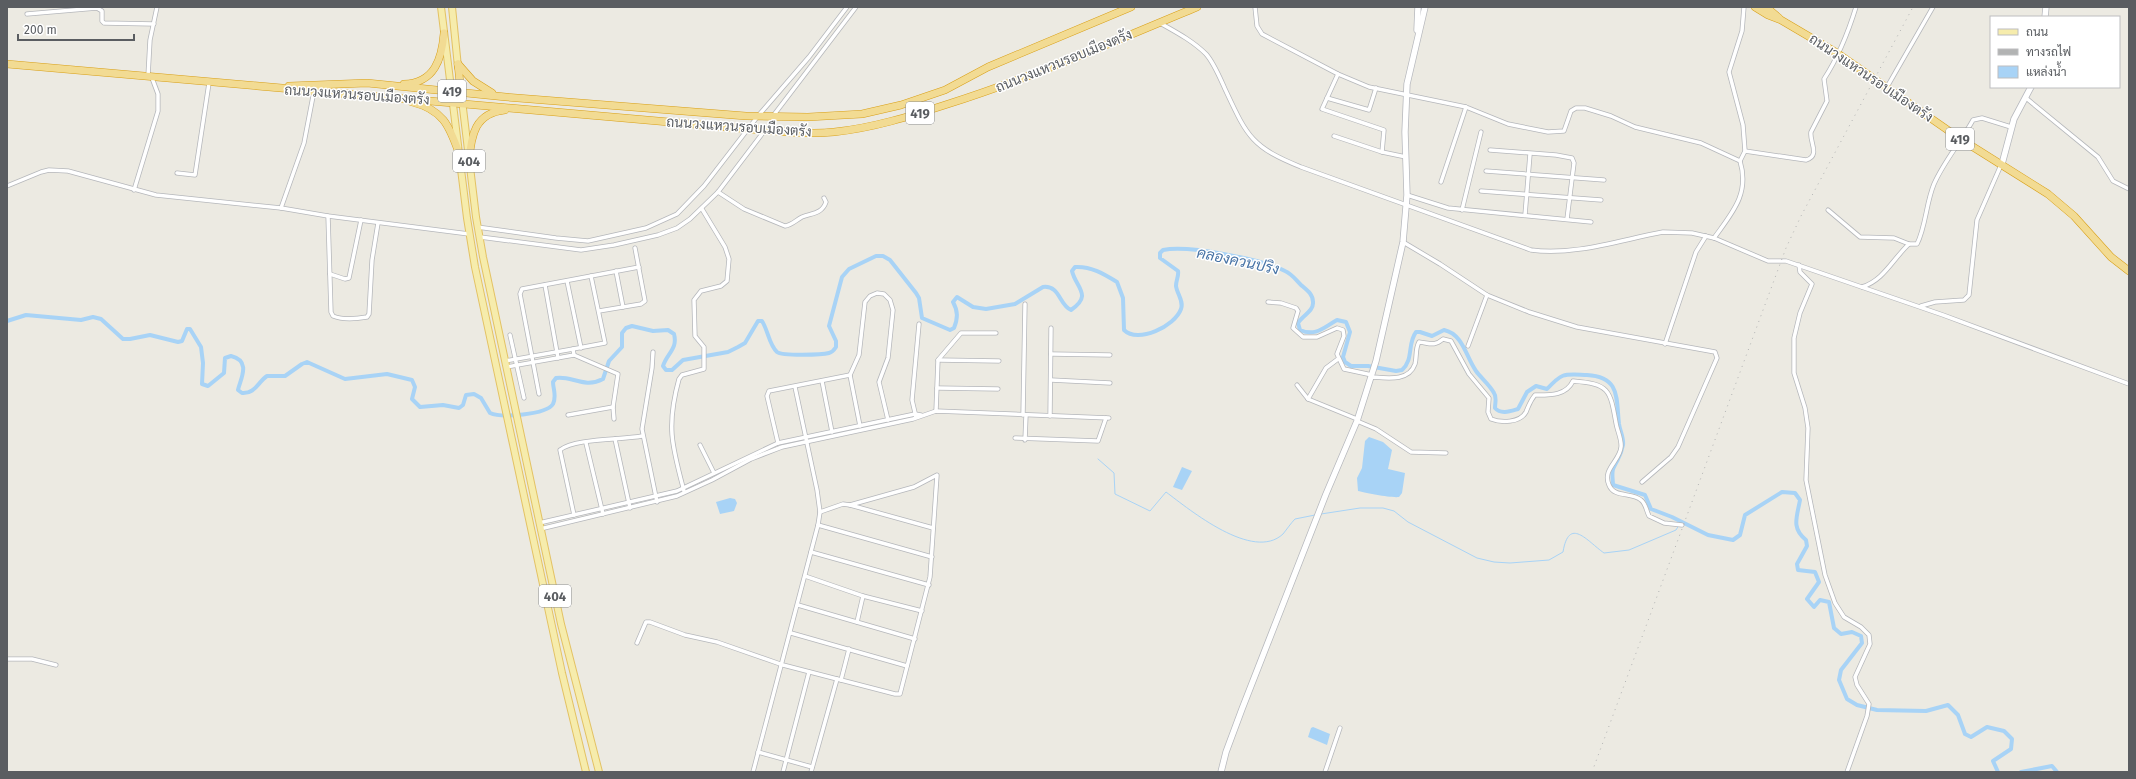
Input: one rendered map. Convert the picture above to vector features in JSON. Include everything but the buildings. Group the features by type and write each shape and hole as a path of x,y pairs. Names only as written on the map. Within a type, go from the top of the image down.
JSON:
{"highway":[{"name":"ถนนวงแหวนรอบเมืองตรัง","path":"7,64 150,78 391,98 452,102 461,96 502,97 758,116 808,117 856,114 901,105 945,90 988,67 1130,7"},
{"name":"ถนนวงแหวนรอบเมืองตรัง","path":"261,87 353,82 382,84 450,91 461,96 533,110 749,129 833,132 897,121 972,97 1047,70 1197,7"},
{"name":"ถนนวงแหวนรอบเมืองตรัง","path":"1755,7 1768,15 1781,20 1837,53 1962,140 2048,194 2074,216 2111,257 2129,271"},
{"name":"ถนนวงแหวนรอบเมืองตรัง","path":"1766,7 1781,20"},
{"path":"382,84 416,83 430,73 440,59 444,33"},
{"path":"458,64 478,85 502,97"},
{"name":"404","path":"458,64 461,96"},
{"path":"391,98 419,104 437,113 448,124 458,153"},
{"path":"469,161 474,132 484,117 497,111 533,110"}],"main road":[{"name":"404","path":"441,7 450,91 470,234 504,404 562,673 586,772"},
{"name":"404","path":"452,7 458,64"},
{"name":"404","path":"461,96 479,237 539,526 561,624 598,772"},
{"path":"477,227 470,234 479,237"}],"street":[{"path":"134,190 158,111 158,94 150,78 150,40 158,7"},
{"path":"477,227 588,241 646,228 666,220 684,208 758,116 809,57 847,7"},
{"path":"773,116 856,7"},
{"path":"1255,7 1257,26 1262,34 1338,74 1376,88 1407,96 1466,107 1508,124 1548,132 1564,131 1571,111 1576,108 1584,108 1610,116 1635,127 1701,143 1740,161"},
{"path":"1417,32 1418,7"},
{"path":"1221,772 1228,745 1321,506 1357,420 1376,362 1403,242 1407,195 1407,84 1417,32 1425,7"},
{"path":"1714,238 1740,200 1743,189 1740,161 1745,151 1743,125 1729,72 1742,31 1744,7"},
{"path":"1745,151 1793,159 1810,159 1814,152 1810,136 1811,132 1827,101 1824,79 1836,61 1837,53 1847,36 1856,7"},
{"path":"1887,87 1933,7"},
{"path":"27,14 97,8 102,11 102,21 104,23 154,24"},
{"path":"1160,22 1196,45 1207,55 1218,74 1243,128 1266,151 1301,167 1405,206 1531,250 1545,252 1571,250 1663,232 1678,231 1706,236 1768,261 1786,260 1862,288 1920,306 2129,384"},
{"path":"1338,74 1322,109 1384,130 1382,152"},
{"path":"177,173 195,175 209,83"},
{"path":"1327,98 1369,110 1376,88"},
{"path":"1920,306 1935,302 1964,300 1970,294 1973,272 1973,241 1977,220 2002,164 2011,127 2031,88"},
{"path":"281,208 304,143 314,91"},
{"path":"2026,98 2098,157 2113,181 2129,189"},
{"path":"1441,182 1466,107"},
{"path":"1828,210 1860,237 1894,238 1915,246 1919,242 1934,186 1946,160 1962,140 1973,120 1982,118 2011,127"},
{"path":"479,237 567,249 597,248 658,235 677,228 702,209 718,192 765,130"},
{"path":"1462,210 1481,132"},
{"path":"1334,136 1382,152 1406,157"},
{"path":"1490,150 1556,155 1572,158 1572,178 1567,219"},
{"path":"1525,215 1530,154"},
{"path":"7,186 41,172 58,170 76,172 134,190 156,195 281,208 328,216 470,234"},
{"path":"1486,171 1604,180"},
{"path":"1481,191 1526,196 1601,200"},
{"path":"718,192 744,209 785,226 790,225 801,217 817,213 825,205 826,202 824,198"},
{"path":"1407,195 1448,208 1591,222"},
{"path":"684,494 671,436 674,398 678,380 682,376 701,370 705,366 704,347 695,336 694,300 700,291 721,286 727,281 728,259 725,247 702,209"},
{"path":"328,216 331,312 333,316 338,318 367,317 369,314 372,260 378,222"},
{"path":"330,274 345,279 349,278 361,220"},
{"path":"1665,344 1696,252 1706,236"},
{"path":"1403,242 1487,295 1530,312 1577,327 1665,344 1712,351 1718,355 1678,447 1671,457 1642,482"},
{"path":"1862,288 1874,283 1882,276 1909,244"},
{"path":"599,311 641,304 645,301 635,248"},
{"path":"1799,265 1800,272 1812,284 1800,313 1794,338 1794,373 1805,408 1808,428 1806,480 1825,575 1836,603 1844,617 1861,627 1869,635 1870,644 1857,670 1855,678 1857,685 1869,704 1867,716 1847,772"},
{"path":"539,394 520,291 524,288 639,267"},
{"path":"616,271 622,307"},
{"path":"506,364 516,360 605,343 592,276"},
{"path":"567,281 581,348"},
{"path":"545,285 558,358"},
{"path":"860,426 850,375 859,356 865,302 870,296 877,293 884,294 890,300 893,310 888,358 879,382 888,420"},
{"path":"1468,346 1487,295"},
{"path":"1268,302 1281,303 1296,308 1298,311 1293,328 1303,337 1318,337 1337,328 1344,330 1344,336 1337,354 1338,359 1346,371 1393,379 1405,376 1415,366 1418,342 1431,345 1438,343 1443,339 1451,341 1469,374 1489,398 1488,412 1490,419 1496,421 1510,421 1518,419 1525,413 1528,402 1535,395 1557,394 1573,381 1591,382 1603,387 1611,396 1622,445 1619,455 1608,471 1610,488 1617,493 1639,498 1644,503 1649,516 1664,523 1682,525"},
{"path":"1025,304 1025,440"},
{"path":"916,416 912,400 920,324"},
{"path":"1050,416 1051,328"},
{"path":"936,411 938,360 961,333 996,333"},
{"path":"510,335 524,398"},
{"path":"573,349 574,355"},
{"path":"653,352 652,368 642,422 642,436 657,502"},
{"path":"1051,354 1110,355"},
{"path":"506,364 517,365 574,355 617,372 618,377 613,407 614,419"},
{"path":"1308,399 1326,368 1338,359"},
{"path":"938,360 999,361"},
{"path":"778,442 768,393 769,391 850,375"},
{"path":"822,380 832,432"},
{"path":"1051,380 1110,383"},
{"path":"1297,385 1308,399 1376,429 1411,452 1446,453"},
{"path":"753,772 783,665 820,512 817,490 795,387"},
{"path":"937,388 998,389"},
{"path":"568,415 613,407"},
{"path":"539,526 575,520 657,502 684,494 767,452 782,447 806,443 936,411 1108,418 1098,441 1025,440 1014,438"},
{"path":"539,526 574,514 656,496 683,488 778,442 805,438 888,420 916,416"},
{"path":"575,520 560,450 586,442 642,436"},
{"path":"615,439 630,508"},
{"path":"586,442 603,514"},
{"path":"700,446 714,473"},
{"path":"637,643 641,629 646,622 650,622 685,635 717,642 783,665 895,694 900,694 929,585 937,475 914,487 850,505"},
{"path":"820,512 843,504 933,528"},
{"path":"818,525 932,557"},
{"path":"811,552 929,585"},
{"path":"805,576 863,596 922,611"},
{"path":"857,622 863,596"},
{"path":"798,605 915,639"},
{"path":"791,633 907,666"},
{"path":"811,772 849,650"},
{"path":"7,659 32,659 56,665"},
{"path":"783,772 809,672"},
{"path":"1325,772 1340,728"},
{"path":"758,752 812,767"}],"water":[{"path":"1369,437 1383,442 1392,450 1388,469 1405,473 1402,493 1399,497 1358,491 1357,478 1362,468 1365,441"},
{"path":"1182,467 1192,471 1182,490 1173,487"},
{"path":"730,498 735,499 737,503 734,511 720,514 716,502"},
{"path":"1313,727 1330,734 1327,745 1308,737 1311,728"}],"waterway":[{"name":"คลองควนปริง","path":"7,321 26,315 81,320 93,317 101,319 123,339 150,335 178,342 182,341 187,329 190,329 201,347 203,363 202,384 208,386 224,373 225,358 231,356 237,358 243,366 238,390 242,393 253,390 267,376 285,376 307,362 345,379 387,374 412,380 415,387 412,399 420,407 443,405 459,408 463,405 466,395 474,394 481,398 490,413 513,415 533,413 549,408 554,401 555,395 553,382 556,378 567,378 590,383 603,379 609,361 622,347 622,333 626,328 632,326 653,331 668,330 674,334 675,344 663,366 666,370 672,370 683,360 728,352 738,347 745,343 758,321 762,321 772,345 777,352 802,355 830,353 836,347 836,341 829,326 842,277 849,269 876,256 883,256 890,260 916,293 919,298 922,318 950,330 954,328 956,321 957,312 953,302 957,297 973,307 986,309 1015,304 1043,287 1049,287 1056,292 1064,304 1071,310 1078,305 1082,296 1072,271 1075,267 1092,269 1117,282 1123,298 1124,330 1130,334 1138,335 1147,334 1164,327 1172,321 1182,306 1176,286 1178,271 1160,258 1160,253 1163,250 1190,249 1243,258 1274,266 1287,272 1309,292 1313,299 1313,305 1310,311 1298,323 1300,330 1315,332 1337,320 1346,322 1350,332 1343,357 1345,362 1351,366 1368,366 1396,371 1402,370 1408,361 1413,337 1416,332 1432,336 1444,330 1456,336 1460,341 1476,371 1494,393 1496,398 1495,408 1500,411 1506,412 1518,409 1527,392 1536,386 1547,389 1564,375 1587,375 1606,380 1615,391 1617,398 1619,424 1623,442 1621,452 1613,469 1613,485 1645,495 1651,509 1672,517 1708,535 1733,540 1740,535 1745,515 1782,492 1795,493 1800,500 1796,522 1797,527 1801,536 1806,540 1807,546 1797,564 1798,570 1815,572 1819,582 1807,599 1814,607 1820,600 1829,602 1834,628 1841,634 1852,632 1861,636 1862,643 1841,670 1839,680 1847,699 1857,705 1877,710 1926,711 1948,705 1958,715 1965,734 1971,737 1987,727 2004,731 2012,739 2011,749 1993,761 1998,772"},
{"path":"1098,459 1114,473 1115,494 1150,511 1166,492 1206,521 1239,538 1255,542 1270,541 1283,534 1295,519 1315,515"},
{"path":"1321,514 1360,508 1383,508 1394,511 1408,522 1477,558 1494,562 1510,563 1549,560 1563,552 1566,541 1570,535 1574,533 1579,534 1604,553 1629,550 1676,530 1679,525"},
{"name":"คลองควนปริง","path":"2021,772 2052,766 2057,772"}],"railway":[{"path":"1592,772 1786,248 1801,216 1913,7"}]}
